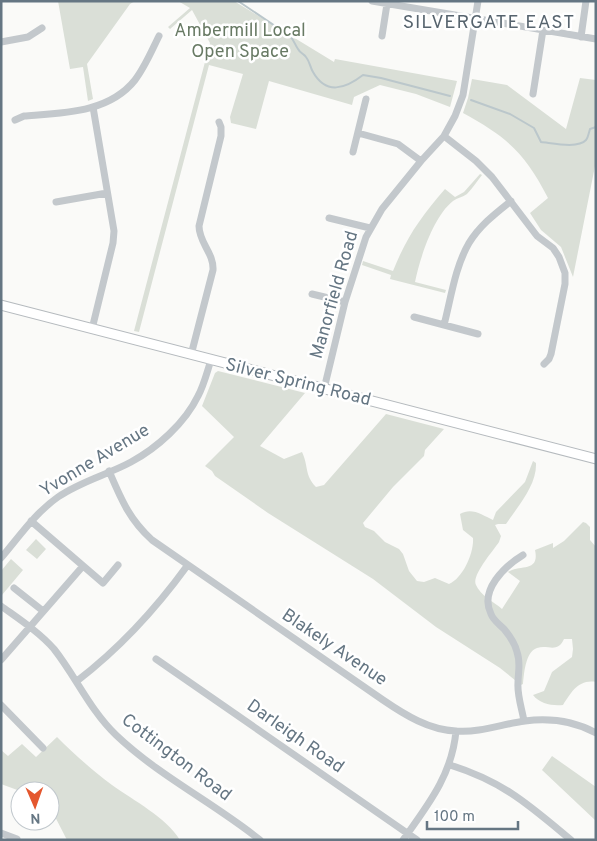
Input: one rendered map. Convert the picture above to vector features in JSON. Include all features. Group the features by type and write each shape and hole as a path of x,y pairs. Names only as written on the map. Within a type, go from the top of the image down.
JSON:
{"main road":[{"name":"Silver Spring Road","path":"1,305 596,459"}],"street":[{"path":"372,1 596,39"},
{"name":"Manorfield Road","path":"324,389 345,302 359,254 370,228 387,202 421,160 444,136 456,116 463,95 478,1"},
{"path":"581,37 586,1"},
{"path":"382,36 387,4"},
{"path":"1,42 28,37 42,28"},
{"path":"533,94 543,30"},
{"path":"15,120 24,116 68,112 93,107 106,102 131,85 141,71 159,36"},
{"path":"352,152 366,99"},
{"path":"92,329 114,236 93,107"},
{"path":"191,355 213,270 212,260 201,240 199,226 221,136 219,122"},
{"path":"358,133 398,144 421,160"},
{"path":"444,136 485,169 511,200 537,236 556,252 565,273 565,284 551,354 544,364"},
{"path":"56,202 108,193"},
{"path":"444,325 459,267 469,244 482,226 511,200"},
{"path":"329,218 370,228"},
{"path":"312,294 345,302"},
{"path":"414,318 478,334"},
{"name":"Yvonne Avenue","path":"1,558 31,522 58,497 90,479 130,462 162,440 181,420 198,396 211,360"},
{"name":"Blakely Avenue","path":"109,471 127,511 136,524 152,540 400,712 427,725 456,732 482,730 524,721 569,722 586,727 596,733"},
{"path":"31,522 103,583 118,565"},
{"path":"523,555 513,561 495,581 488,597 488,606 491,615 504,629 520,661 517,684 524,721"},
{"path":"1,660 82,566"},
{"path":"77,681 108,657 142,622 161,601 187,566"},
{"path":"14,588 43,611"},
{"name":"Cottington Road","path":"1,606 30,627 53,648 77,681 99,717 125,743 260,840"},
{"name":"Darleigh Road","path":"156,659 405,837 417,840"},
{"path":"1,705 43,748"},
{"path":"405,837 436,791 450,765 456,732"},
{"path":"450,765 479,775 505,788 533,807 571,840"},
{"path":"1,833 18,840"}],"green space":[{"name":"Ambermill Local Open Space","path":"58,1 135,1 130,4 87,64 93,99 88,101 83,67 70,69"},
{"name":"Ambermill Local Open Space","path":"178,1 234,1 334,62 335,59 457,81 450,107 416,94 380,85 354,97 352,105 269,81 256,129 231,123 230,117 243,74 209,65 139,332 134,331 210,43 192,10 170,29 168,27 190,8"},
{"path":"580,78 596,80 596,161 573,277 561,247 541,230 530,213 548,198 540,182 523,158 503,139 492,130 463,113 472,79 507,85 566,129"},
{"path":"480,174 482,175 467,194 453,201 439,217 428,238 420,261 415,282 446,290 445,293 390,279 391,275 362,265 363,261 393,271 415,227 445,189 455,197 464,192"},
{"path":"218,371 305,393 260,446 284,459 302,452 308,474 316,487 324,485 386,414 444,429 425,450 424,456 393,487 363,523 365,527 374,531 385,542 399,549 403,554 409,571 417,581 424,582 435,578 449,584 454,581 467,564 473,544 473,538 463,530 460,514 469,511 493,520 496,512 525,482 533,461 536,463 530,487 521,503 506,524 495,525 501,536 499,542 479,570 475,581 476,585 484,595 502,609 520,581 508,572 532,565 536,557 535,550 553,543 553,548 564,541 583,522 586,523 590,527 590,540 596,547 596,682 580,685 572,692 563,705 551,705 539,701 533,695 544,691 552,672 572,657 572,639 564,639 561,644 555,647 541,647 533,650 528,659 523,684 521,685 500,668 436,627 373,579 268,513 215,476 205,466 234,437 202,406 215,373"},
{"path":"36,539 46,549 37,559 26,550"},
{"path":"11,559 23,570 2,595 1,571"},
{"path":"57,737 83,762 112,785 167,824 180,840 67,840 60,826 60,781 10,781 10,787 1,784 1,750 8,756 22,744 36,757"},
{"path":"552,756 596,787 596,821 542,770"}],"waterway":[{"path":"238,1 290,36 307,59 318,79 330,87 349,84 363,75 450,96"},
{"path":"471,100 510,114 534,128 541,142 565,145 582,143 586,140 590,129 596,127"}],"district":[{"name":"SILVERGATE EAST","path":"489,23"}]}
